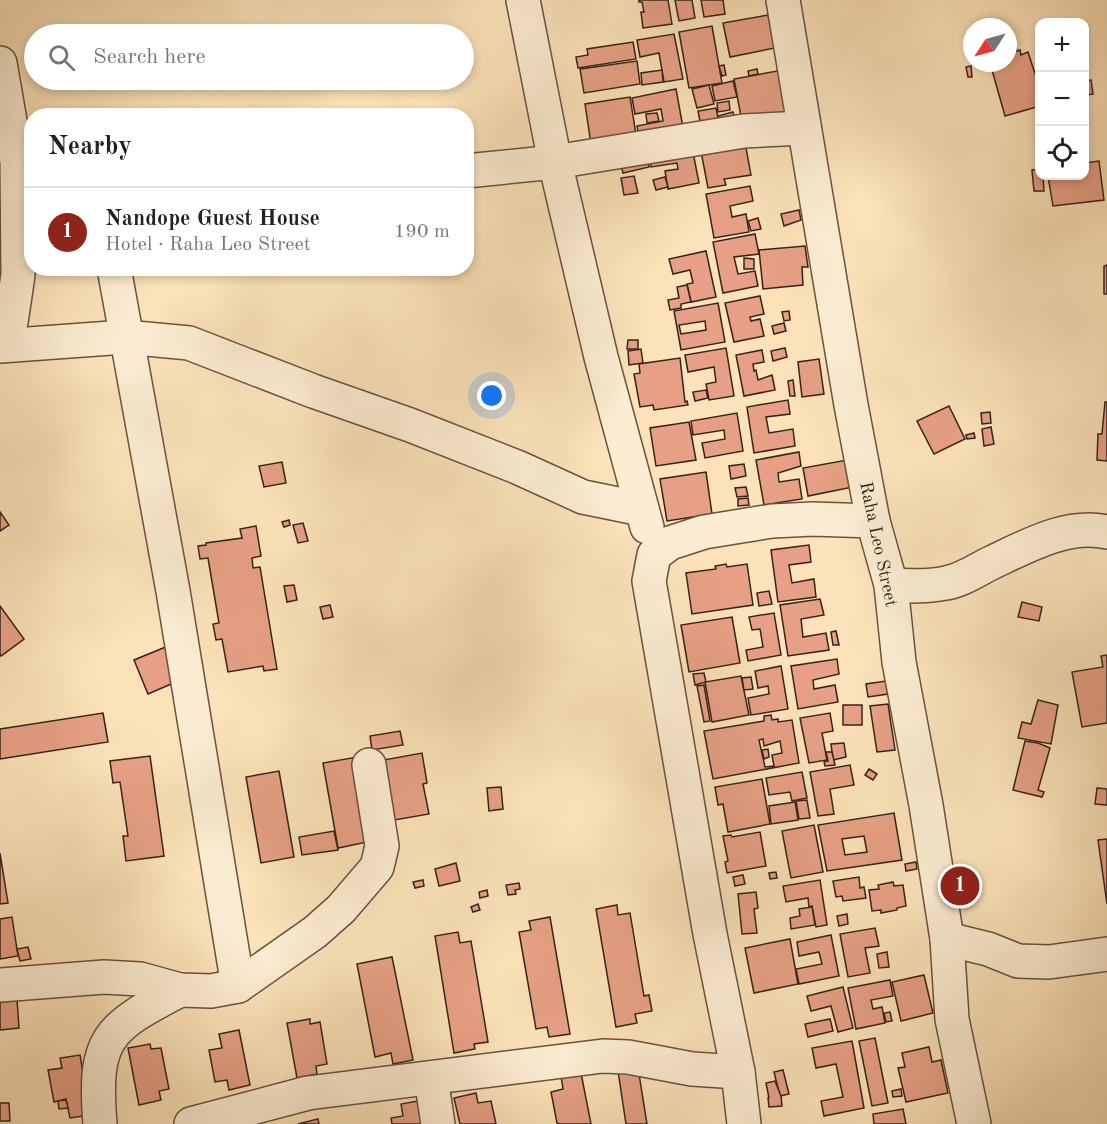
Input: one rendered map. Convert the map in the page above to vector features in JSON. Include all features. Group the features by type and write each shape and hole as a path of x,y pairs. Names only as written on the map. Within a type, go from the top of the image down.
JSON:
{"street":[{"path":"523,0 555,162 601,357 654,555 649,581 710,934 738,1072 744,1124"},
{"name":"Raha Leo Street","path":"783,0 851,405 873,521 891,585 899,662 926,804 947,939 952,1019 974,1124"},
{"path":"0,63 17,162 24,229"},
{"path":"474,170 555,162 744,130 803,128"},
{"path":"0,342 11,322 24,244"},
{"path":"115,276 173,591 238,986"},
{"path":"0,346 125,337 189,343 421,429 517,467 583,497 642,509"},
{"path":"654,555 670,543 705,532 772,521 813,519 873,521"},
{"path":"891,585 919,586 948,583 1055,535 1077,530 1107,532"},
{"path":"0,985 104,977 140,979 180,990 211,991 238,986 315,932 341,909 377,867 382,846 369,765"},
{"path":"947,939 1018,961 1049,962 1107,954"},
{"path":"100,1124 98,1101 100,1061 105,1047 113,1034 129,1018 180,990"},
{"path":"191,1124 308,1093 603,1056 628,1057 692,1070 738,1072"},
{"path":"431,1078 438,1124"}],"building":[{"path":"639,0 668,0 672,24 643,28 641,12 644,12 642,2"},
{"path":"675,0 692,0 695,18 679,21"},
{"path":"701,0 723,0 725,14 704,17"},
{"path":"768,15 775,48 730,57 723,23"},
{"path":"712,26 722,83 689,88 679,32"},
{"path":"674,34 683,79 664,82 659,53 640,57 637,40"},
{"path":"633,42 636,59 578,68 576,57 588,55 587,49"},
{"path":"1020,50 1021,55 1028,52 1035,74 1035,107 1005,116 993,72 1017,72 1017,51"},
{"path":"637,61 640,84 584,93 580,69"},
{"path":"724,65 726,75 722,76 719,66"},
{"path":"757,69 758,74 749,76 748,71"},
{"path":"662,70 663,82 642,85 641,73"},
{"path":"783,70 791,114 742,122 734,79"},
{"path":"1089,80 1091,80 1093,94 1089,94"},
{"path":"733,81 737,97 715,101 712,86"},
{"path":"709,85 714,104 697,108 692,89"},
{"path":"676,89 684,133 640,141 637,126 663,121 661,109 635,114 632,98"},
{"path":"630,97 637,141 591,144 585,104"},
{"path":"729,101 730,110 718,112 717,103"},
{"path":"716,108 720,127 702,131 698,111"},
{"path":"733,112 736,124 721,128 718,116"},
{"path":"657,113 659,121 647,123 646,114"},
{"path":"737,135 740,149 746,148 751,175 724,179 726,185 708,188 699,141"},
{"path":"691,142 699,183 668,189 665,171 678,169 677,163 651,167 648,149"},
{"path":"645,150 649,167 623,173 619,156"},
{"path":"1099,161 1104,200 1053,206 1049,180 1089,180 1089,162"},
{"path":"1032,170 1035,170 1035,180 1043,180 1044,191 1034,191"},
{"path":"634,176 638,193 624,195 621,178"},
{"path":"665,177 668,187 656,190 653,180"},
{"path":"750,186 753,201 730,206 732,217 746,214 749,232 714,238 706,194"},
{"path":"799,210 801,220 784,226 781,214"},
{"path":"758,218 761,229 751,231 748,221"},
{"path":"755,234 759,254 734,257 738,274 755,271 758,286 723,293 713,242"},
{"path":"805,246 808,267 802,267 803,285 763,289 759,250"},
{"path":"706,251 716,297 691,302 687,284 693,283 690,270 673,274 669,259"},
{"path":"744,258 754,259 754,269 744,269"},
{"path":"1107,265 1107,294 1104,294 1104,266"},
{"path":"687,285 691,302 681,304 681,308 670,310 668,300 679,298 677,287"},
{"path":"760,296 764,314 750,317 751,321 760,319 764,336 734,342 725,303"},
{"path":"718,303 725,342 681,350 674,311","holes":["705,321 706,330 681,334 679,325"]},
{"path":"789,311 790,320 784,321 782,312"},
{"path":"784,323 786,331 774,334 772,326"},
{"path":"628,340 638,340 638,349 627,349"},
{"path":"726,348 734,396 709,400 706,384 716,382 714,367 688,372 685,355"},
{"path":"785,348 787,357 773,361 771,351"},
{"path":"641,349 643,363 629,365 628,351"},
{"path":"762,350 764,362 753,364 754,371 756,370 758,380 772,375 775,390 744,396 736,355"},
{"path":"680,358 685,402 687,401 688,405 654,410 653,405 640,407 634,374 640,373 639,364"},
{"path":"819,359 824,394 802,397 798,362"},
{"path":"793,380 795,396 790,396 788,381"},
{"path":"706,390 708,398 695,401 693,392"},
{"path":"788,400 790,414 766,417 769,433 793,429 795,446 754,453 747,407"},
{"path":"1105,402 1107,402 1107,461 1097,460 1098,434 1102,434"},
{"path":"949,406 965,439 934,454 917,421"},
{"path":"990,412 991,423 982,424 981,413"},
{"path":"737,413 743,451 705,458 702,443 725,439 724,430 693,435 691,421"},
{"path":"689,422 696,460 656,466 650,428"},
{"path":"991,427 994,444 984,446 982,429"},
{"path":"974,433 975,438 967,439 966,435"},
{"path":"799,452 801,466 778,473 779,482 799,479 802,499 764,505 756,460"},
{"path":"847,460 853,487 808,496 803,468"},
{"path":"282,462 286,483 264,487 259,466"},
{"path":"744,464 746,476 731,479 729,466"},
{"path":"706,472 712,514 667,521 660,479"},
{"path":"746,487 748,496 737,497 735,488"},
{"path":"748,498 749,505 738,506 738,499"},
{"path":"0,512 9,525 0,531"},
{"path":"289,520 290,525 284,527 282,522"},
{"path":"303,523 308,541 298,543 293,525"},
{"path":"256,526 261,556 252,558 253,568 260,567 277,669 264,671 263,666 228,672 222,639 216,640 213,624 219,623 208,558 200,559 198,546 242,538 240,529"},
{"path":"809,545 811,562 789,565 792,583 814,579 816,597 778,602 771,550"},
{"path":"726,564 727,567 747,564 753,605 692,614 686,573 716,569 715,566"},
{"path":"294,585 297,600 287,602 284,586"},
{"path":"769,591 772,604 759,606 757,593"},
{"path":"820,599 824,615 801,619 803,637 826,633 829,650 788,656 780,605"},
{"path":"1022,602 1042,607 1039,621 1018,617"},
{"path":"330,605 333,617 323,619 320,607"},
{"path":"0,606 24,639 1,656 0,654"},
{"path":"774,613 781,655 748,661 746,650 763,647 760,629 752,630 749,617"},
{"path":"732,617 740,663 689,672 681,625"},
{"path":"836,631 839,645 833,645 831,632"},
{"path":"185,639 199,672 148,694 134,660"},
{"path":"1107,655 1107,723 1082,727 1072,672 1103,667 1101,656"},
{"path":"837,659 839,674 813,680 814,689 835,685 838,702 798,709 791,666"},
{"path":"781,666 788,709 751,715 748,698 769,694 768,686 758,688 755,671"},
{"path":"704,673 706,682 695,685 693,674"},
{"path":"741,676 749,715 712,722 705,682"},
{"path":"751,677 753,689 744,690 742,678"},
{"path":"886,681 888,694 868,697 866,684"},
{"path":"704,685 710,721 704,722 697,686"},
{"path":"1038,700 1058,705 1051,744 1018,738 1022,722 1031,724"},
{"path":"888,704 895,750 877,752 870,706"},
{"path":"843,705 862,705 862,725 843,725"},
{"path":"103,713 108,742 0,759 0,729"},
{"path":"830,713 833,731 822,733 827,760 809,763 800,718"},
{"path":"771,715 772,720 778,719 778,722 792,720 799,763 713,779 704,731 764,721 764,716","holes":["763,739 764,746 780,741 782,753 772,755 774,766 765,767 759,740"]},
{"path":"400,731 403,745 372,750 370,736"},
{"path":"1025,741 1050,748 1038,790 1044,792 1042,797 1013,790"},
{"path":"844,743 846,757 833,760 831,744"},
{"path":"768,749 769,757 764,759 762,750"},
{"path":"826,752 832,752 835,765 825,766 824,762 828,761"},
{"path":"422,753 427,783 423,784 429,814 389,821 378,761"},
{"path":"150,756 164,856 126,861 123,836 128,836 120,782 113,783 110,761"},
{"path":"357,757 372,841 338,848 323,763"},
{"path":"850,765 854,785 830,789 834,814 818,816 810,772"},
{"path":"869,769 877,774 873,780 865,775"},
{"path":"279,771 294,857 261,863 246,777"},
{"path":"802,772 807,798 792,801 790,792 769,795 766,778"},
{"path":"762,779 770,824 728,832 723,804 718,805 715,787"},
{"path":"501,787 503,809 489,811 487,788"},
{"path":"1097,788 1107,789 1107,805 1095,804"},
{"path":"807,800 810,818 799,819 796,801"},
{"path":"795,802 798,820 771,824 769,806"},
{"path":"894,813 902,860 827,871 818,825","holes":["864,836 867,852 845,855 842,839"]},
{"path":"814,825 823,872 791,878 782,831"},
{"path":"334,831 338,850 302,855 299,837"},
{"path":"760,832 766,866 727,873 725,862 728,861 723,836 731,835 732,837"},
{"path":"1107,839 1107,904 1098,840"},
{"path":"0,853 8,903 0,904"},
{"path":"916,862 917,869 906,871 905,864"},
{"path":"456,863 460,881 439,886 435,869"},
{"path":"776,872 777,878 770,879 769,873"},
{"path":"743,875 745,884 735,886 733,877"},
{"path":"859,877 860,888 864,887 866,898 843,901 842,896 836,897 833,881"},
{"path":"423,880 424,886 415,888 413,882"},
{"path":"820,880 827,925 816,927 808,898 786,902 783,886"},
{"path":"893,882 894,886 903,885 906,906 881,913 881,910 872,911 869,890 879,889 878,885"},
{"path":"519,883 520,889 515,890 516,894 508,895 506,885"},
{"path":"487,890 488,896 480,898 479,892"},
{"path":"756,892 758,908 754,909 757,933 742,934 738,894"},
{"path":"478,904 480,910 473,912 471,907"},
{"path":"617,905 618,915 630,913 644,996 649,995 652,1011 635,1014 637,1023 616,1027 596,909"},
{"path":"812,907 815,925 791,929 790,918 800,916 799,909"},
{"path":"847,914 848,924 839,926 837,916"},
{"path":"12,917 18,956 0,959 0,919"},
{"path":"550,917 570,1034 549,1037 547,1027 536,1029 519,932 531,930 529,921"},
{"path":"875,928 879,946 865,948 870,973 848,977 840,934"},
{"path":"458,932 460,943 471,941 488,1042 474,1044 475,1049 454,1053 435,936"},
{"path":"831,935 839,976 799,984 796,969 822,964 819,952 799,956 797,942"},
{"path":"790,939 798,984 754,993 745,948"},
{"path":"28,947 31,959 20,961 17,949"},
{"path":"887,952 889,967 879,968 877,954"},
{"path":"392,957 413,1060 393,1064 391,1053 375,1057 357,964"},
{"path":"924,975 933,1013 901,1021 892,982"},
{"path":"890,980 893,996 871,1000 873,1009 882,1007 885,1023 856,1029 848,988"},
{"path":"843,987 853,1028 838,1032 831,1006 811,1011 807,996"},
{"path":"17,999 19,1028 0,1030 0,1001"},
{"path":"890,1012 892,1021 886,1022 884,1013"},
{"path":"310,1019 310,1024 320,1022 327,1064 316,1066 317,1074 297,1078 287,1023"},
{"path":"830,1019 833,1031 808,1037 805,1024"},
{"path":"239,1030 250,1085 229,1090 227,1080 215,1082 209,1050 222,1048 219,1034"},
{"path":"875,1038 888,1103 872,1106 859,1041"},
{"path":"852,1041 864,1108 824,1116 821,1101 843,1097 836,1064 816,1068 812,1048"},
{"path":"150,1044 151,1049 161,1048 169,1089 159,1091 161,1100 139,1105 128,1048"},
{"path":"929,1047 932,1062 941,1060 948,1093 906,1102 898,1068 905,1067 902,1053"},
{"path":"80,1055 90,1115 70,1118 66,1099 54,1102 48,1070 62,1068 60,1058"},
{"path":"638,1068 647,1124 626,1124 618,1071"},
{"path":"783,1070 789,1094 780,1096 774,1072"},
{"path":"581,1073 591,1124 559,1124 551,1092 563,1089 561,1076"},
{"path":"775,1081 782,1106 769,1107 766,1083"},
{"path":"901,1089 902,1096 893,1097 892,1091"},
{"path":"476,1093 478,1103 491,1101 496,1124 460,1124 454,1098"},
{"path":"66,1100 68,1108 59,1109 58,1101"},
{"path":"423,1100 427,1124 392,1124 391,1118 403,1116 401,1104"},
{"path":"0,1103 9,1103 10,1121 0,1121"},
{"path":"903,1109 906,1124 874,1124 873,1114"},
{"path":"318,1119 319,1124 298,1124"}],"place":[{"name":"Nandope Guest House","path":"960,886"}]}
